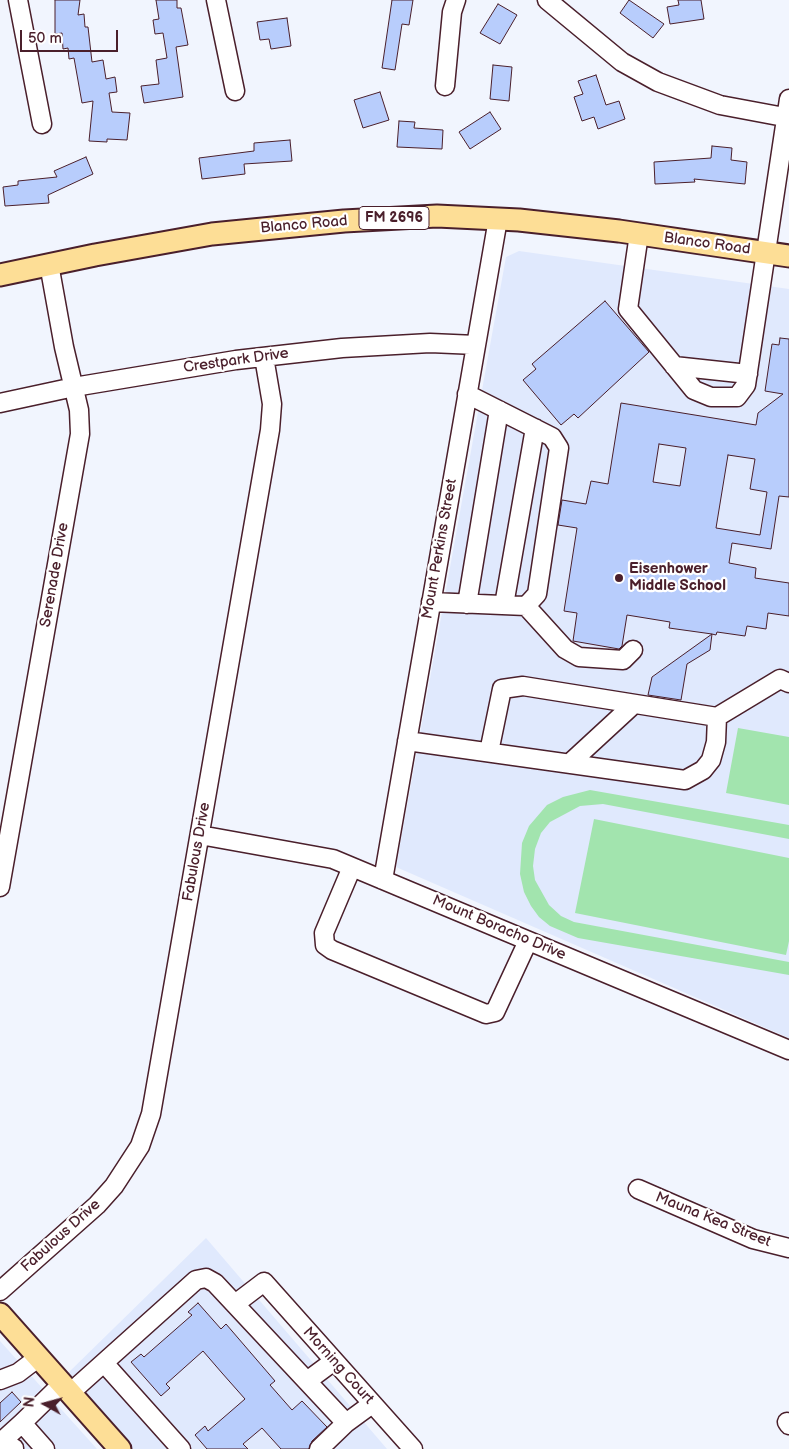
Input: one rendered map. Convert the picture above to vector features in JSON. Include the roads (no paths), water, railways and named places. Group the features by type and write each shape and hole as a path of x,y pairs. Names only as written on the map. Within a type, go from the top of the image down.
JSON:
{"main road":[{"name":"Blanco Road","path":"0,275 212,234 335,222 437,216 498,219 639,234 789,256"},
{"path":"0,1314 120,1449"}],"street":[{"path":"18,0 42,124"},
{"path":"216,0 235,91"},
{"path":"445,86 452,12 456,0"},
{"path":"547,0 622,62 658,82 720,105 788,117"},
{"path":"639,234 628,309 694,390 711,397 737,397 746,385 748,374 788,117 789,99"},
{"name":"Mount Perkins Street","path":"383,880 498,219"},
{"name":"Serenade Drive","path":"0,887 80,434 79,410 49,264"},
{"name":"Crestpark Drive","path":"0,403 74,387 264,357 342,348 404,344 476,345"},
{"name":"Fabulous Drive","path":"0,1291 97,1205 128,1166 140,1146 151,1114 270,430 272,404 264,357"},
{"path":"674,366 748,374"},
{"path":"467,394 552,437 559,448 537,594 526,606"},
{"path":"467,604 499,410"},
{"path":"504,605 535,428"},
{"path":"431,602 526,606 565,649 579,657 623,660 634,650"},
{"path":"489,752 502,689 523,686 717,718 780,679 789,683"},
{"path":"570,764 634,704"},
{"path":"407,741 685,780 703,770 711,760 716,742 717,718"},
{"name":"Mount Boracho Drive","path":"200,835 311,854 352,867 789,1050"},
{"path":"352,867 324,933 325,945 332,950 486,1014 495,1012 528,940"},
{"name":"Mauna Kea Street","path":"638,1189 753,1239 789,1248"},
{"path":"25,1441 66,1388 104,1363 196,1280 206,1278 215,1283 346,1423"},
{"name":"Morning Court","path":"235,1304 264,1282 412,1449"},
{"path":"0,1380 18,1373 39,1358"},
{"path":"307,1381 334,1361"},
{"path":"104,1363 181,1449"},
{"path":"318,1449 346,1423 372,1404"}],"place":[{"name":"Eisenhower Middle School","path":"619,578"}]}
